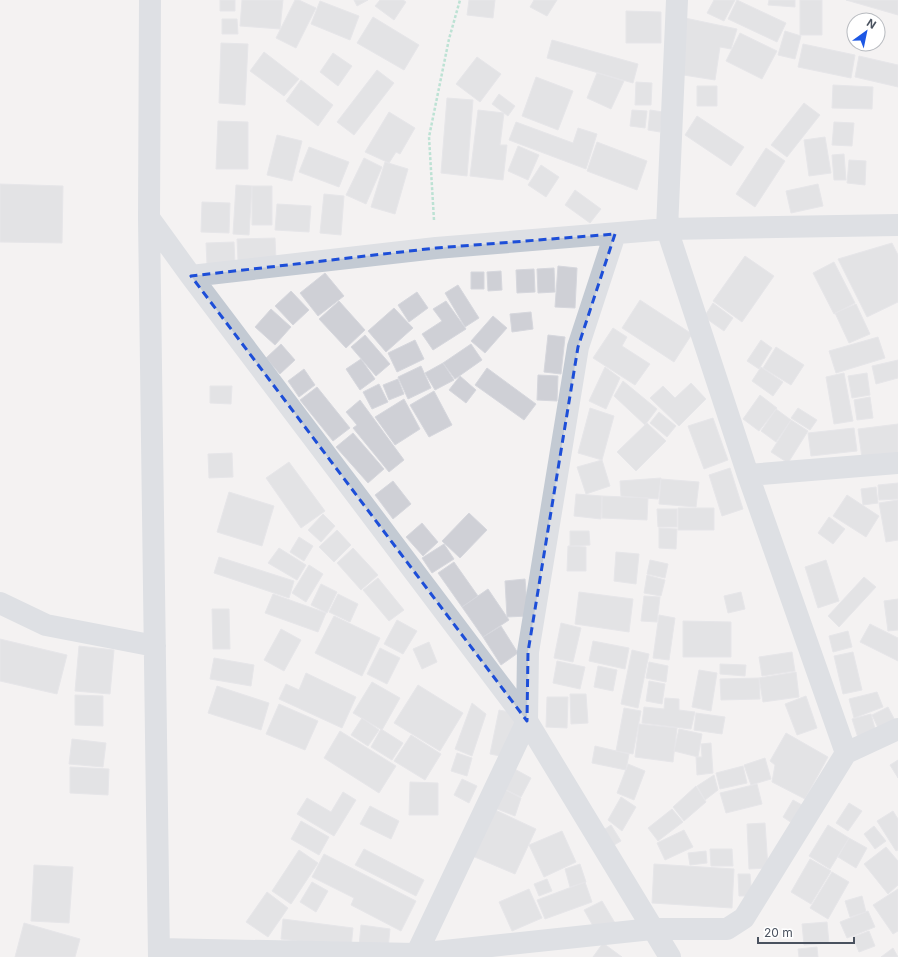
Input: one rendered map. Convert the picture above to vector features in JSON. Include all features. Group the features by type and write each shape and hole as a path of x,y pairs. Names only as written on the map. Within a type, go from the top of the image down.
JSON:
{"street":[{"path":"150,0 149,218 159,953 415,955 652,929 727,929 744,918 846,753 898,729"},
{"path":"677,0 666,229 748,474 846,753"},
{"path":"149,218 191,276 527,721 670,957"},
{"path":"191,276 436,248 666,229 898,225"},
{"path":"415,955 527,721 528,652 578,347 615,234"},
{"path":"748,474 898,463"},
{"path":"0,603 46,625 155,646"}],"path":[{"path":"436,248 429,137 449,39 460,0"}],"highlighted area":[{"path":"615,234 578,347 528,652 527,721 191,276 436,248"}],"building":[{"path":"220,0 235,0 235,11 220,11"},
{"path":"242,0 283,0 280,29 240,26"},
{"path":"295,0 299,0 316,8 296,48 276,38"},
{"path":"354,0 368,0 357,6"},
{"path":"380,0 403,0 406,2 394,20 375,6"},
{"path":"469,0 495,0 493,18 467,15"},
{"path":"534,0 557,0 547,16 530,7"},
{"path":"714,0 735,0 724,21 707,13"},
{"path":"737,0 786,23 777,42 728,19"},
{"path":"769,0 795,0 795,7 768,5"},
{"path":"800,0 822,0 822,35 800,35"},
{"path":"846,0 898,0 898,15"},
{"path":"320,1 359,16 350,40 311,24"},
{"path":"626,11 661,12 661,43 626,43"},
{"path":"373,17 419,45 404,70 357,43"},
{"path":"685,18 737,29 731,49 720,47 715,80 677,74"},
{"path":"222,19 237,19 238,34 222,34"},
{"path":"785,31 801,36 795,59 778,55"},
{"path":"740,33 777,51 762,79 726,61"},
{"path":"552,40 638,64 633,83 547,58"},
{"path":"221,43 248,44 245,105 219,103"},
{"path":"803,44 855,55 851,78 798,67"},
{"path":"264,52 299,79 284,96 250,71"},
{"path":"333,53 352,66 338,86 320,72"},
{"path":"859,56 898,65 898,87 855,77"},
{"path":"477,57 501,74 480,102 456,84"},
{"path":"377,70 394,83 354,135 337,122"},
{"path":"597,73 624,81 611,109 587,98"},
{"path":"536,77 573,91 558,130 522,116"},
{"path":"301,80 333,105 318,126 286,101"},
{"path":"636,82 652,83 651,105 635,105"},
{"path":"833,85 873,87 872,109 832,108"},
{"path":"697,86 717,86 717,106 697,106"},
{"path":"499,94 515,106 508,116 492,104"},
{"path":"447,98 473,100 467,176 441,173"},
{"path":"804,103 820,115 787,157 771,145"},
{"path":"478,110 504,113 500,145 507,145 503,180 470,176"},
{"path":"632,110 647,111 645,128 630,126"},
{"path":"650,110 663,112 660,132 648,130"},
{"path":"389,112 415,128 400,154 396,152 389,163 365,152"},
{"path":"697,116 744,147 731,166 685,135"},
{"path":"218,121 248,122 248,169 216,169"},
{"path":"516,122 573,143 578,128 597,134 586,169 509,140"},
{"path":"834,122 854,123 852,146 832,145"},
{"path":"277,135 302,141 292,181 267,175"},
{"path":"825,137 831,173 809,176 804,140"},
{"path":"597,142 647,161 637,190 587,171"},
{"path":"518,146 539,155 528,180 508,171"},
{"path":"309,147 349,162 339,187 299,172"},
{"path":"766,148 785,161 755,207 736,194"},
{"path":"844,154 846,180 834,180 832,155"},
{"path":"364,158 382,167 366,204 346,195"},
{"path":"849,160 866,161 865,185 847,183"},
{"path":"385,162 408,169 395,214 371,207"},
{"path":"541,165 559,177 546,197 528,185"},
{"path":"0,184 63,186 62,243 0,242"},
{"path":"818,184 823,206 791,213 786,191"},
{"path":"236,185 252,186 249,235 233,234"},
{"path":"252,186 272,186 272,225 252,225"},
{"path":"575,190 601,209 590,223 565,205"},
{"path":"324,194 344,196 341,235 320,233"},
{"path":"202,202 230,203 229,233 201,232"},
{"path":"277,204 311,206 309,232 275,230"},
{"path":"275,238 276,259 238,261 237,239"},
{"path":"234,242 235,264 207,265 206,243"},
{"path":"892,243 898,255 898,302 867,317 838,259"},
{"path":"745,256 774,276 742,322 713,301"},
{"path":"834,262 855,303 834,314 813,273"},
{"path":"558,266 577,268 575,308 555,307"},
{"path":"554,268 555,292 538,293 537,269"},
{"path":"534,269 535,292 517,293 516,270"},
{"path":"501,271 502,290 488,291 487,272"},
{"path":"471,272 484,272 484,289 471,289"},
{"path":"325,273 344,296 318,316 300,293"},
{"path":"458,285 479,318 465,327 445,293"},
{"path":"291,291 309,310 293,325 275,306"},
{"path":"417,292 428,308 409,322 398,305"},
{"path":"640,300 692,334 674,362 622,328"},
{"path":"339,301 365,330 346,348 319,319"},
{"path":"446,301 466,329 433,350 422,334 442,321 433,309"},
{"path":"713,303 733,318 724,331 704,317"},
{"path":"856,304 870,334 849,343 835,313"},
{"path":"394,308 413,328 386,352 368,331"},
{"path":"271,309 291,327 275,345 255,327"},
{"path":"531,312 533,329 512,332 510,314"},
{"path":"493,316 507,328 485,353 471,341"},
{"path":"613,328 627,337 622,346 650,364 635,385 593,358"},
{"path":"365,335 390,364 376,376 351,347"},
{"path":"548,335 565,337 561,374 544,372"},
{"path":"878,337 885,358 836,373 829,351"},
{"path":"415,340 424,359 397,372 388,353"},
{"path":"761,340 772,348 759,369 747,361"},
{"path":"281,344 295,360 280,374 266,358"},
{"path":"471,344 482,360 455,379 443,363"},
{"path":"776,347 804,365 791,385 763,368"},
{"path":"361,359 375,379 360,390 346,369"},
{"path":"898,360 898,378 876,384 872,366"},
{"path":"443,363 454,380 435,390 425,373"},
{"path":"421,366 431,388 408,399 398,377"},
{"path":"605,367 620,378 606,409 589,401"},
{"path":"761,367 783,382 773,396 752,381"},
{"path":"487,368 536,404 524,420 475,385"},
{"path":"304,369 315,385 299,397 288,381"},
{"path":"844,373 853,421 834,424 826,377"},
{"path":"867,373 870,395 852,398 848,376"},
{"path":"538,375 558,376 557,401 537,400"},
{"path":"460,376 476,390 466,403 449,390"},
{"path":"398,379 404,394 389,400 383,385"},
{"path":"623,381 657,409 645,425 614,396"},
{"path":"691,383 706,399 679,426 650,398 663,386 675,398"},
{"path":"379,384 388,402 372,409 363,392"},
{"path":"210,386 232,386 231,404 210,403"},
{"path":"317,387 350,428 333,441 300,400"},
{"path":"434,391 452,425 429,437 410,405"},
{"path":"760,395 777,408 759,431 743,419"},
{"path":"870,397 873,418 857,420 854,400"},
{"path":"404,399 420,429 395,445 375,417"},
{"path":"360,400 404,460 389,472 353,428 357,425 346,412"},
{"path":"590,408 614,416 602,460 578,453"},
{"path":"798,408 817,420 810,430 791,418"},
{"path":"776,409 791,420 776,442 761,431"},
{"path":"659,412 676,426 667,437 650,423"},
{"path":"713,418 728,460 704,469 688,426"},
{"path":"791,420 808,431 788,463 771,452"},
{"path":"647,423 666,441 636,471 617,452"},
{"path":"898,424 898,454 862,458 858,429"},
{"path":"854,428 857,451 811,456 808,433"},
{"path":"353,433 384,469 368,483 336,447"},
{"path":"232,453 233,477 209,478 208,454"},
{"path":"602,460 610,486 586,494 577,467"},
{"path":"289,462 325,511 301,528 266,478"},
{"path":"730,468 743,509 722,516 709,475"},
{"path":"661,478 658,499 621,496 620,481"},
{"path":"661,479 699,482 696,507 659,504"},
{"path":"393,481 411,504 393,519 375,495"},
{"path":"898,483 898,499 879,500 878,485"},
{"path":"876,487 878,503 863,505 861,489"},
{"path":"229,492 274,506 262,546 217,532"},
{"path":"576,494 602,496 601,519 574,516"},
{"path":"847,495 879,516 866,537 833,516"},
{"path":"602,496 648,498 647,520 602,518"},
{"path":"898,500 898,540 886,542 879,503"},
{"path":"678,508 714,508 714,530 678,530"},
{"path":"657,509 677,509 677,527 658,527"},
{"path":"469,513 487,530 460,558 442,541"},
{"path":"323,514 335,526 321,542 308,530"},
{"path":"829,517 845,529 833,544 818,533"},
{"path":"422,523 438,542 423,556 406,537"},
{"path":"659,528 677,529 676,549 659,548"},
{"path":"337,530 351,545 334,562 319,547"},
{"path":"570,531 589,531 590,545 570,546"},
{"path":"299,537 313,546 304,561 290,552"},
{"path":"444,544 454,559 432,573 422,558"},
{"path":"568,546 586,547 586,571 567,571"},
{"path":"279,548 306,565 297,580 268,563"},
{"path":"353,548 378,575 361,590 337,563"},
{"path":"616,552 639,554 636,584 614,581"},
{"path":"219,557 294,581 289,598 214,573"},
{"path":"650,560 668,564 665,578 647,574"},
{"path":"826,560 839,601 818,608 805,567"},
{"path":"454,562 478,596 462,607 438,573"},
{"path":"309,565 323,574 306,602 292,593"},
{"path":"647,575 665,580 661,596 644,593"},
{"path":"864,577 876,587 839,627 828,616"},
{"path":"378,578 404,610 389,621 363,590"},
{"path":"525,579 528,616 507,617 505,581"},
{"path":"321,584 337,592 327,613 311,605"},
{"path":"488,589 509,620 483,637 462,607"},
{"path":"579,592 633,599 629,632 575,624"},
{"path":"741,592 745,609 728,613 724,596"},
{"path":"273,594 326,613 318,632 265,613"},
{"path":"338,594 358,604 350,622 329,612"},
{"path":"644,596 660,597 657,622 641,621"},
{"path":"898,599 898,630 888,631 884,601"},
{"path":"212,609 229,609 230,649 213,649"},
{"path":"659,615 675,618 669,660 653,658"},
{"path":"334,616 380,638 362,676 315,653"},
{"path":"397,620 417,631 403,654 384,644"},
{"path":"683,621 731,622 731,657 683,657"},
{"path":"561,623 581,628 573,662 554,658"},
{"path":"870,624 898,638 898,661 860,642"},
{"path":"501,626 518,653 501,665 483,637"},
{"path":"281,629 301,640 284,671 264,660"},
{"path":"848,631 852,647 833,652 829,636"},
{"path":"0,639 67,655 57,694 0,681"},
{"path":"593,641 629,648 625,669 589,661"},
{"path":"429,642 437,662 422,669 413,649"},
{"path":"79,646 114,650 110,694 75,691"},
{"path":"380,648 400,658 387,684 367,674"},
{"path":"632,650 649,654 638,708 621,704"},
{"path":"792,652 795,671 762,676 759,657"},
{"path":"853,652 862,690 843,694 834,656"},
{"path":"214,658 254,665 251,686 210,679"},
{"path":"557,661 585,667 580,689 553,683"},
{"path":"649,662 668,666 666,682 646,678"},
{"path":"720,664 746,665 745,676 720,674"},
{"path":"598,666 617,670 613,691 594,687"},
{"path":"699,670 717,673 711,711 692,707"},
{"path":"796,672 799,697 763,702 759,678"},
{"path":"306,673 356,697 342,728 279,699 286,684 299,690"},
{"path":"759,678 760,699 721,700 720,679"},
{"path":"649,681 665,684 662,704 646,701"},
{"path":"372,682 400,698 382,730 353,713"},
{"path":"418,685 463,713 440,751 394,723"},
{"path":"217,686 269,703 261,730 208,713"},
{"path":"877,692 883,707 854,718 849,699"},
{"path":"570,694 586,694 588,723 571,724"},
{"path":"75,695 103,696 103,726 75,725"},
{"path":"806,696 817,728 797,735 785,704"},
{"path":"547,697 568,697 567,728 546,727"},
{"path":"665,698 679,699 679,710 695,712 691,729 642,723 644,707 664,709"},
{"path":"472,703 486,714 472,756 455,749"},
{"path":"279,704 318,721 305,750 266,734"},
{"path":"888,707 898,726 881,734 872,715"},
{"path":"624,708 641,711 633,754 616,751"},
{"path":"499,710 520,714 510,758 490,754"},
{"path":"696,713 725,717 722,734 694,730"},
{"path":"871,714 877,736 859,741 852,719"},
{"path":"362,718 379,730 368,746 351,735"},
{"path":"639,724 677,728 673,762 635,757"},
{"path":"381,729 403,743 392,760 371,747"},
{"path":"679,729 702,734 698,757 674,751"},
{"path":"340,731 396,766 379,793 324,758"},
{"path":"786,733 828,757 805,799 772,782 775,765 770,761"},
{"path":"411,735 441,754 425,780 394,761"},
{"path":"72,739 106,743 103,767 69,764"},
{"path":"711,743 713,773 697,775 696,757 702,757 701,744"},
{"path":"595,746 629,754 626,770 592,763"},
{"path":"457,753 472,758 467,776 451,771"},
{"path":"765,758 771,779 751,785 744,765"},
{"path":"898,760 898,778 890,765"},
{"path":"628,764 645,771 634,800 617,793"},
{"path":"743,766 747,783 720,789 716,773"},
{"path":"70,767 109,769 108,795 70,793"},
{"path":"511,767 531,778 521,797 500,787"},
{"path":"714,775 718,790 705,800 697,786"},
{"path":"462,779 477,786 469,803 454,795"},
{"path":"410,782 438,783 438,815 409,815"},
{"path":"757,784 762,804 726,813 720,793"},
{"path":"696,786 706,802 684,821 673,807"},
{"path":"500,787 521,798 515,816 492,807"},
{"path":"343,792 356,800 334,836 297,814 307,798 331,812"},
{"path":"621,797 636,807 622,831 608,820"},
{"path":"793,800 802,805 792,823 783,817"},
{"path":"849,803 862,811 848,831 836,823"},
{"path":"370,806 399,821 391,839 360,824"},
{"path":"491,808 536,829 515,874 470,855"},
{"path":"672,809 683,822 658,841 648,828"},
{"path":"893,811 898,819 898,850 896,851 877,821"},
{"path":"301,821 329,837 319,855 291,839"},
{"path":"765,823 768,868 749,869 747,824"},
{"path":"611,825 621,841 609,848 599,833"},
{"path":"828,825 849,838 830,869 809,856"},
{"path":"874,826 886,841 875,849 864,834"},
{"path":"684,830 693,847 665,860 657,843"},
{"path":"562,831 576,862 544,877 529,845"},
{"path":"849,838 867,848 856,868 838,857"},
{"path":"886,847 898,861 898,885 888,894 864,864"},
{"path":"364,849 424,880 416,896 355,865"},
{"path":"710,849 732,849 733,866 711,866"},
{"path":"299,850 318,863 291,904 272,891"},
{"path":"706,851 707,863 690,865 688,853"},
{"path":"324,854 416,901 401,931 351,905 354,898 312,877"},
{"path":"810,859 831,871 811,904 791,892"},
{"path":"580,864 586,882 570,887 565,869"},
{"path":"654,864 734,869 732,908 652,903"},
{"path":"34,865 73,867 69,923 31,921"},
{"path":"832,872 849,882 828,919 810,908"},
{"path":"738,874 750,874 752,896 739,896"},
{"path":"547,879 552,891 539,896 534,884"},
{"path":"312,882 328,891 316,912 300,902"},
{"path":"585,882 592,902 545,919 537,900"},
{"path":"529,889 542,918 512,931 499,902"},
{"path":"898,889 898,931 893,934 873,905"},
{"path":"267,892 288,908 268,937 246,922"},
{"path":"862,896 866,912 850,917 845,901"},
{"path":"602,901 615,923 597,933 584,910"},
{"path":"868,911 875,927 847,938 840,922"},
{"path":"283,919 353,928 351,948 281,939"},
{"path":"827,922 829,943 804,945 802,924"},
{"path":"24,923 80,939 75,957 15,957"},
{"path":"361,925 390,929 388,949 359,946"},
{"path":"869,931 875,946 859,952 853,937"},
{"path":"603,943 622,957 593,957"},
{"path":"817,947 818,957 799,957 798,949"},
{"path":"893,948 898,957 881,957"}]}
